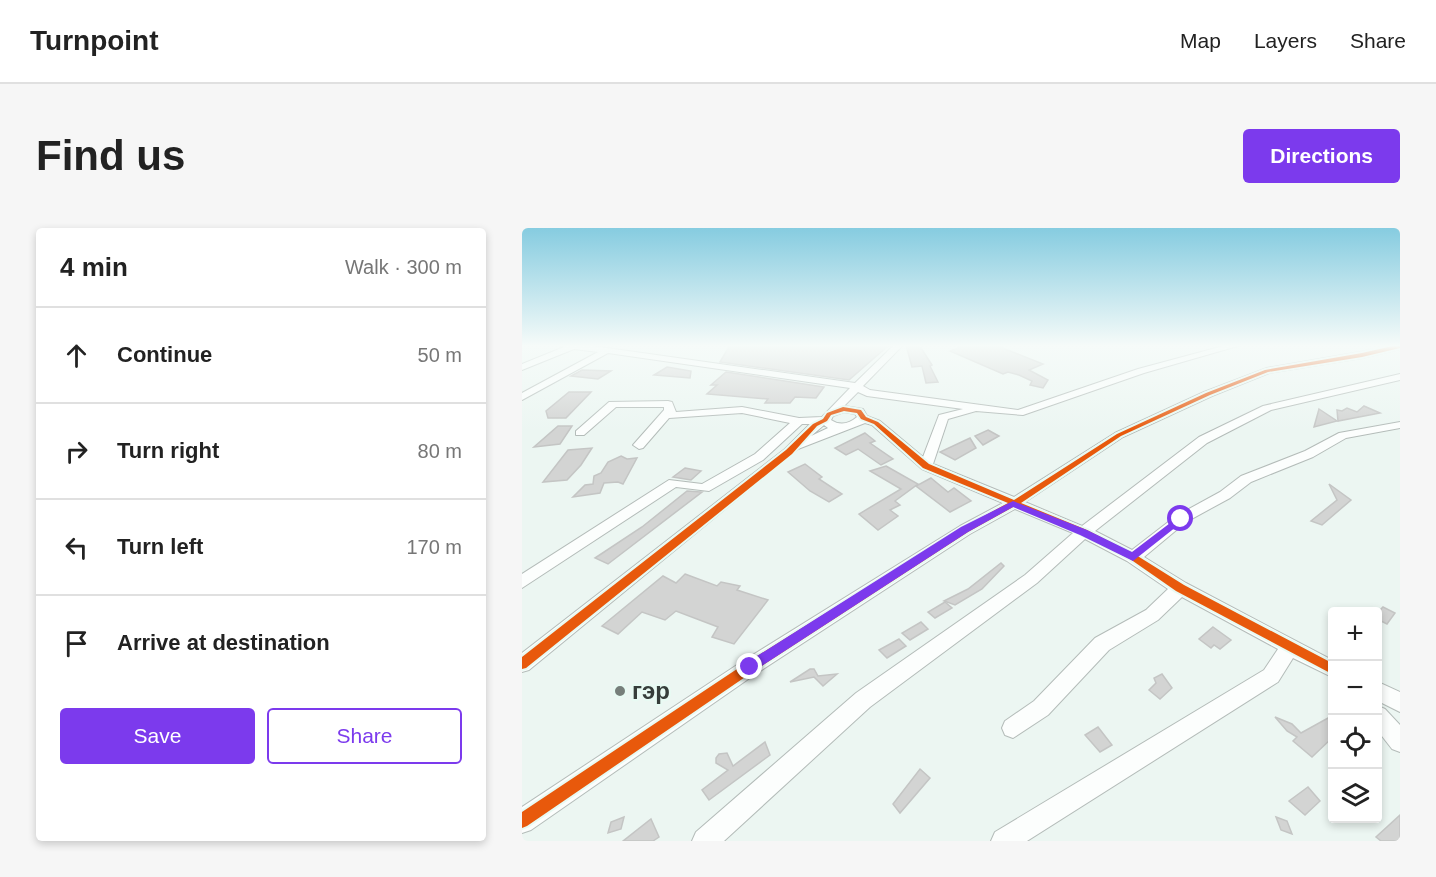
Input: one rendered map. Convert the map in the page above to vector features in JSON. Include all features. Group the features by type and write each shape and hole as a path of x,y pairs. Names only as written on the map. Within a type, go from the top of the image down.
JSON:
{"street":[{"path":"522,397 565,374"},
{"path":"758,374 854,388 867,393 1019,413 1133,374"},
{"path":"522,664 789,452 809,431 829,416 869,374"},
{"path":"522,821 750,667 965,530 1013,504 1119,435 1208,394 1260,374"},
{"path":"705,841 863,700 1031,579 1084,532 1203,441 1268,408 1400,377"},
{"path":"854,388 858,417"},
{"path":"580,433 610,410 613,404 668,404 672,416 742,410 799,421 829,416 858,417 886,431 926,466 1084,532 1133,557 1180,588 1328,667"},
{"path":"926,466 943,417 980,408"},
{"path":"639,445 670,410"},
{"path":"829,416 829,425 839,427"},
{"path":"789,452 858,417"},
{"path":"522,582 674,483 704,488 759,457 799,421"},
{"path":"1133,557 1181,519 1225,495 1246,479 1309,454 1343,435 1400,425"},
{"path":"729,474 752,481"},
{"path":"1013,728 1041,708 1102,644 1152,615 1180,588"},
{"path":"1004,841 1271,676 1290,646"},
{"path":"1382,721 1400,741"}],"building":[{"path":"575,374 607,374 598,379 571,376"},
{"path":"656,374 691,374 690,378 654,375"},
{"path":"724,374 736,374 824,387 816,398 795,397 790,403 765,403 768,399 707,394 717,385 711,385"},
{"path":"803,374 856,374 849,380"},
{"path":"924,374 934,374 938,382 926,383"},
{"path":"1014,374 1036,374 1048,380 1043,388 1030,385 1032,381"},
{"path":"569,392 591,392 566,418 548,418 546,411"},
{"path":"1364,406 1380,413 1338,421 1337,410 1342,411 1347,408 1357,412"},
{"path":"1319,409 1337,421 1314,427"},
{"path":"558,426 572,426 560,444 534,447"},
{"path":"988,430 999,436 983,445 975,436"},
{"path":"865,433 875,441 870,443 893,459 881,465 858,449 846,455 835,448"},
{"path":"970,438 976,448 955,460 940,452"},
{"path":"592,448 567,480 543,482 568,450"},
{"path":"621,456 627,459 637,458 623,484 604,483 600,493 573,497 585,485 593,484 594,476 601,473 608,462"},
{"path":"805,464 822,477 819,479 842,494 829,502 810,491 788,472"},
{"path":"886,466 918,484 895,501 900,505 890,510 898,516 878,530 859,514 901,489 870,471"},
{"path":"685,468 701,471 691,480 673,477"},
{"path":"931,478 948,492 954,488 971,501 950,512 916,486"},
{"path":"1329,484 1351,500 1322,525 1311,521 1337,500"},
{"path":"687,491 702,492 608,564 595,558 642,527"},
{"path":"1001,563 1004,566 982,589 955,605 944,601 968,589"},
{"path":"685,574 717,586 721,582 740,586 737,590 768,600 734,644 712,637 718,627 676,611 665,620 642,612 618,634 602,626 663,576 676,583"},
{"path":"945,602 952,608 935,618 928,612"},
{"path":"1382,608 1395,613 1387,624 1382,622"},
{"path":"921,622 928,629 910,640 902,633"},
{"path":"1213,627 1231,640 1220,649 1214,645 1211,648 1199,639"},
{"path":"899,639 906,646 887,658 879,650"},
{"path":"810,669 814,669 818,676 837,674 823,686 814,677 790,682"},
{"path":"1162,674 1172,688 1160,699 1149,690 1156,683 1154,678"},
{"path":"1275,717 1292,724 1301,733 1328,718 1328,742 1312,757 1293,741 1297,737 1287,731"},
{"path":"1098,727 1112,745 1100,752 1085,735"},
{"path":"765,742 770,755 709,800 702,790 728,770 716,763 719,754 727,753 733,766"},
{"path":"920,769 930,778 900,813 893,804"},
{"path":"1308,787 1320,801 1305,815 1289,801"},
{"path":"1400,815 1400,841 1381,841 1376,837"},
{"path":"624,817 621,829 608,833 611,822"},
{"path":"1276,817 1287,821 1292,834 1281,830"},
{"path":"651,819 659,837 653,841 623,841"}],"cycle path":[{"path":"522,821 750,667 965,530 1013,504 1119,435 1208,394 1260,374"},
{"path":"522,664 789,452 815,425 825,420 829,414 843,409 859,411 863,418 876,423 926,466 1084,532 1133,557 1180,588 1328,667"}],"place":[{"name":"гэр","path":"620,691"}],"route":[{"path":"750,667 965,530 1013,504 1084,532 1133,557 1181,519"}]}
